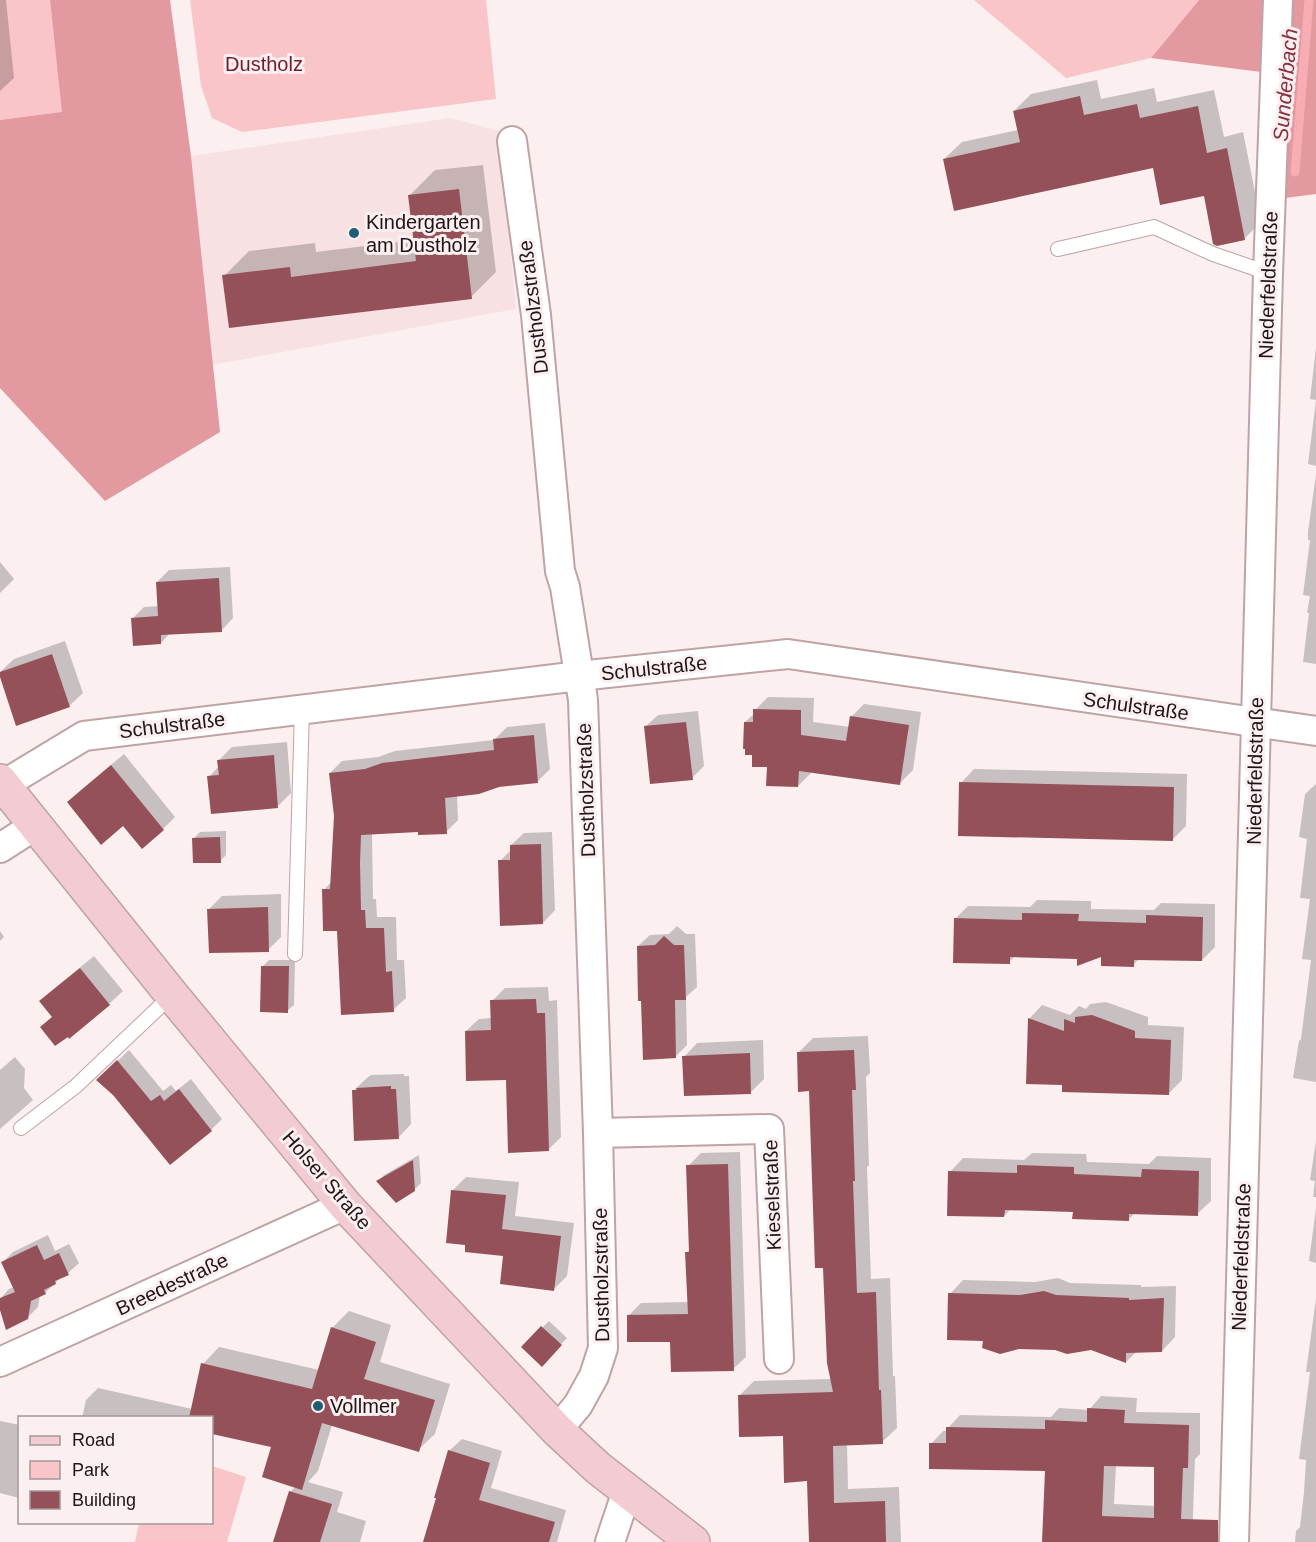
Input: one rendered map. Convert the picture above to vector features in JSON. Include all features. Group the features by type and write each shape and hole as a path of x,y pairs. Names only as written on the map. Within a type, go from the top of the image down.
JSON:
{"main road":[{"name":"Holser Straße","path":"2,783 345,1205 557,1430 598,1468 693,1542"}],"street":[{"name":"Niederfeldstraße","path":"1234,1542 1268,273 1278,0"},
{"name":"Dustholzstraße","path":"512,141 536,315 560,572 565,587 583,700 603,1348 594,1376 578,1405 557,1430"},
{"name":"Schulstraße","path":"2,783 84,736 579,676 788,654 1316,731"},
{"path":"0,848 36,825"},
{"name":"Kieselstraße","path":"598,1133 769,1129 778,1359"},
{"name":"Breedestraße","path":"0,1362 345,1205"},
{"path":"610,1542 627,1491"}],"lane":[{"path":"1058,249 1154,227 1213,254 1268,273"},
{"path":"295,954 302,709"},
{"path":"21,1128 76,1086 172,995"}],"shaded area":[{"path":"50,0 170,0 191,156 220,432 105,501 0,388 0,120 62,112"},
{"path":"1199,0 1268,0 1269,73 1151,58"},
{"path":"1289,0 1316,0 1316,194 1285,198"},
{"name":"Kindergarten am Dustholz","path":"450,118 499,131 516,309 212,365 191,156"}],"green space":[{"path":"0,0 50,0 63,113 0,120"},
{"name":"Dustholz","path":"190,0 486,0 496,99 242,132 212,118 201,86"},
{"path":"974,0 1199,0 1151,58 1066,78"},
{"path":"213,1466 246,1477 227,1542 135,1542 139,1524 213,1524"}],"building":[{"path":"1080,96 1084,115 1137,104 1140,118 1198,106 1207,153 1227,148 1245,240 1217,246 1213,244 1204,196 1160,205 1153,168 954,211 943,159 1020,142 1013,111"},
{"path":"459,189 472,299 229,328 222,275 290,267 291,277 416,261 408,195"},
{"path":"219,578 222,632 161,635 161,644 133,646 131,618 158,616 156,582"},
{"path":"52,654 70,707 16,726 0,672"},
{"path":"753,709 801,710 801,735 846,741 850,716 909,725 900,785 799,771 798,787 766,786 767,767 752,767 752,755 745,755 745,749 743,749 744,722 753,722"},
{"path":"686,722 693,780 650,784 644,726"},
{"path":"534,735 538,783 499,787 479,794 445,798 447,834 418,835 418,832 361,835 361,910 365,910 366,928 384,928 386,972 392,971 394,1012 341,1015 337,931 323,931 322,889 330,889 334,816 329,773 365,769 382,763 494,750 493,739"},
{"path":"274,755 278,808 211,814 207,776 219,775 217,760"},
{"path":"111,765 164,830 142,849 123,826 101,845 67,802"},
{"path":"959,782 1174,787 1173,841 958,836"},
{"path":"220,837 221,863 193,863 192,838"},
{"path":"541,844 543,924 500,926 498,860 510,860 510,845"},
{"path":"268,907 269,952 209,953 207,909"},
{"path":"1022,913 1079,914 1078,921 1146,923 1146,915 1203,917 1202,961 1134,960 1134,967 1101,966 1101,957 1077,966 1077,959 1010,957 1010,964 953,963 954,918 1022,920"},
{"path":"664,936 674,945 684,945 686,1000 675,1000 676,1058 643,1060 641,1001 638,1001 637,946 655,945"},
{"path":"261,966 289,966 288,1013 260,1012"},
{"path":"80,968 110,1005 69,1039 68,1037 55,1046 40,1027 52,1017 39,1001"},
{"path":"536,999 537,1013 545,1013 549,1151 508,1153 506,1080 466,1081 465,1031 491,1030 490,1000"},
{"path":"1092,1015 1135,1031 1135,1038 1171,1040 1169,1095 1062,1092 1062,1085 1026,1084 1028,1018 1064,1031 1064,1019 1075,1023 1075,1017"},
{"path":"854,1050 856,1090 852,1090 855,1181 853,1181 857,1293 876,1292 883,1444 833,1446 834,1503 885,1501 886,1542 809,1542 807,1481 784,1483 783,1436 739,1437 738,1395 833,1392 827,1363 823,1268 815,1268 809,1091 798,1092 797,1052"},
{"path":"750,1053 751,1094 684,1096 682,1056"},
{"path":"117,1060 151,1101 160,1095 164,1101 179,1089 212,1131 170,1165 113,1095 96,1080"},
{"path":"391,1086 391,1089 396,1089 399,1139 354,1141 352,1090"},
{"path":"413,1160 415,1191 396,1203 376,1181"},
{"path":"728,1164 734,1371 671,1372 670,1342 627,1342 627,1315 688,1314 685,1252 689,1252 686,1165"},
{"path":"1017,1165 1074,1167 1074,1174 1141,1177 1142,1169 1199,1171 1198,1216 1129,1214 1129,1221 1072,1219 1073,1212 1005,1210 1004,1217 947,1216 948,1171 1017,1173"},
{"path":"451,1190 506,1195 502,1229 561,1236 554,1291 500,1284 503,1256 465,1252 465,1245 446,1243"},
{"path":"37,1245 44,1260 59,1253 69,1275 55,1281 56,1284 44,1290 46,1294 31,1301 28,1319 6,1330 0,1310 0,1298 15,1292 1,1262"},
{"path":"1044,1291 1056,1295 1129,1298 1129,1300 1164,1298 1162,1352 1126,1353 1126,1363 1091,1350 1067,1354 1055,1350 1019,1349 1000,1354 982,1348 983,1341 947,1340 948,1293 1020,1295"},
{"path":"541,1326 562,1345 542,1367 521,1347"},
{"path":"331,1327 376,1342 364,1379 435,1400 419,1452 322,1423 302,1490 262,1477 271,1447 213,1434 213,1416 189,1416 201,1363 312,1389"},
{"path":"1087,1408 1125,1410 1124,1423 1189,1425 1188,1468 1183,1468 1181,1519 1218,1520 1218,1542 1042,1542 1045,1471 929,1469 929,1443 946,1443 946,1427 1045,1429 1045,1420 1087,1422","holes":["1104,1466 1154,1467 1154,1518 1102,1516"]},
{"path":"448,1450 490,1463 479,1500 555,1522 549,1542 423,1542"},
{"path":"289,1491 332,1504 320,1542 273,1542"}],"waterway":[{"name":"Sunderbach","path":"1295,172 1309,0"}],"place":[{"name":"Kindergarten am Dustholz","path":"354,233"},
{"name":"Vollmer","path":"318,1406"}]}
